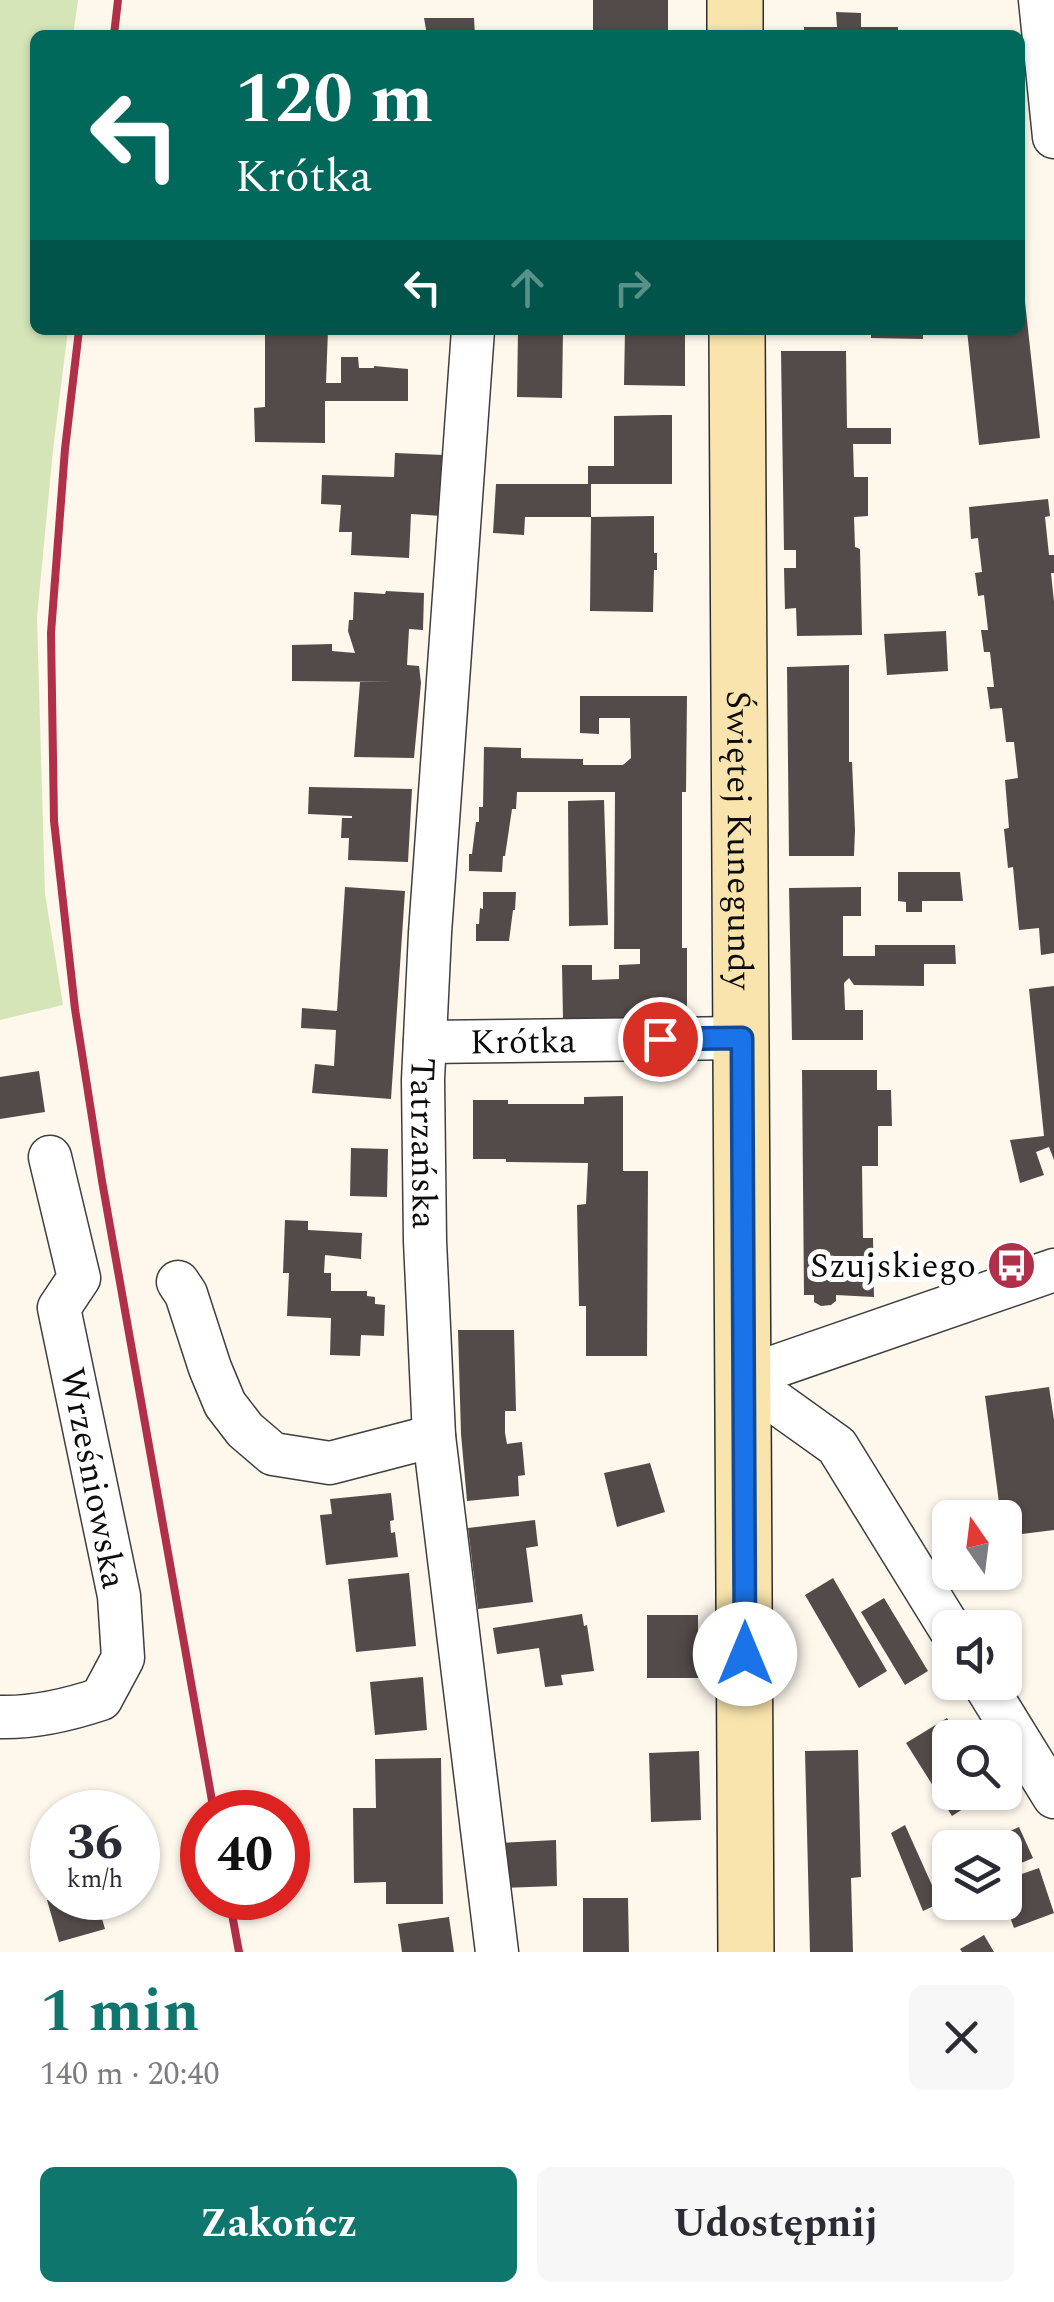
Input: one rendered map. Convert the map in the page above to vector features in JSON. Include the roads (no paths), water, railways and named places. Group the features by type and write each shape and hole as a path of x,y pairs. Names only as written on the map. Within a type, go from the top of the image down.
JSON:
{"street":[{"path":"735,0 735,30"},
{"path":"1040,0 1054,137"},
{"name":"Tatrzańska","path":"472,335 430,933 423,1080 425,1240 434,1436 497,1952"},
{"name":"Świętej Kunegundy","path":"737,335 746,1952"},
{"name":"Krótka","path":"425,1042 742,1038"},
{"name":"Wrześniowska","path":"0,1717 63,1711 101,1699 123,1658 118,1596 60,1308 79,1278 50,1158"},
{"path":"742,1378 1054,1270"},
{"path":"178,1282 186,1294 224,1404 245,1430 273,1454 330,1463 434,1436"},
{"path":"742,1378 837,1446 938,1610"},
{"path":"994,1700 1054,1797"}],"railway":[{"path":"115,30 118,0"},
{"path":"78,335 51,633 54,821 75,1009 102,1181 210,1790"},
{"path":"233,1920 239,1952"}],"place":[{"name":"Szujskiego","path":"1011,1265"}]}
